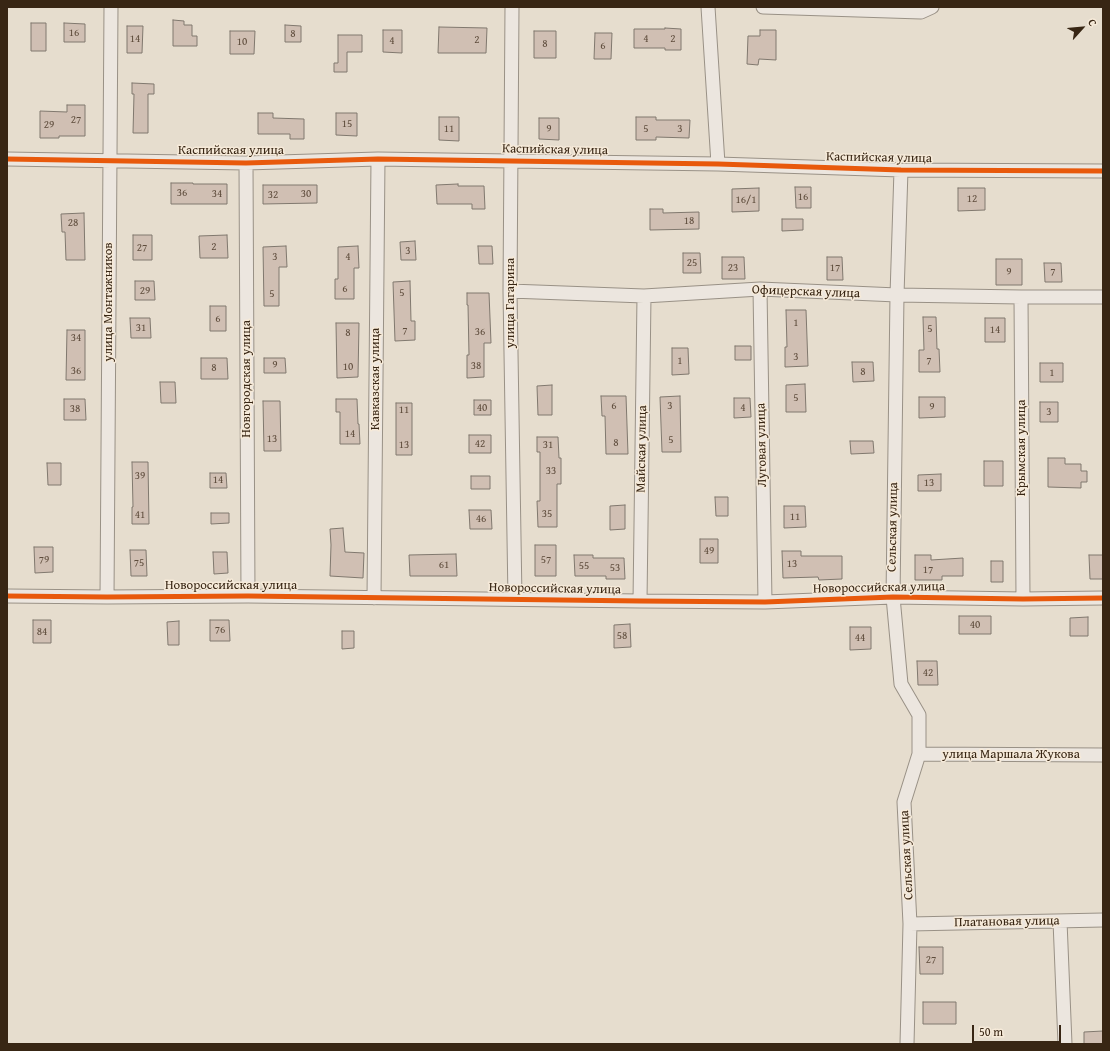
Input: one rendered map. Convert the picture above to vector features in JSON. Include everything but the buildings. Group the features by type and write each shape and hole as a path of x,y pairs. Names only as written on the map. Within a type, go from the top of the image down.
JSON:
{"street":[{"name":"улица Монтажников","path":"107,597 111,7"},
{"name":"улица Гагарина","path":"512,7 510,291 514,599"},
{"path":"708,7 718,164"},
{"path":"763,7 921,12 932,7"},
{"name":"Каспийская улица","path":"7,159 246,163 378,160 512,161 718,164 901,170 1103,171"},
{"name":"Кавказская улица","path":"374,598 378,160"},
{"name":"Новгородская улица","path":"246,163 248,596"},
{"name":"Сельская улица","path":"901,170 896,295 893,597 901,684 919,715 919,754 904,802 910,924 907,1044"},
{"name":"Офицерская улица","path":"510,291 644,296 760,289 896,295 1103,297"},
{"name":"Луговая улица","path":"760,289 765,602"},
{"name":"Майская улица","path":"640,602 644,296"},
{"name":"Крымская улица","path":"1021,297 1023,599"},
{"name":"Новороссийская улица","path":"7,596 248,596 640,602 765,602 893,597 1023,599 1103,598"},
{"name":"улица Маршала Жукова","path":"919,754 1103,755"},
{"name":"Платановая улица","path":"910,924 1103,920"},
{"path":"1060,921 1065,1044"}],"cycle path":[{"path":"7,159 246,163 378,159 718,164 901,170 1103,171"},
{"path":"7,596 248,596 765,602 893,597 1023,599 1103,598"}]}
